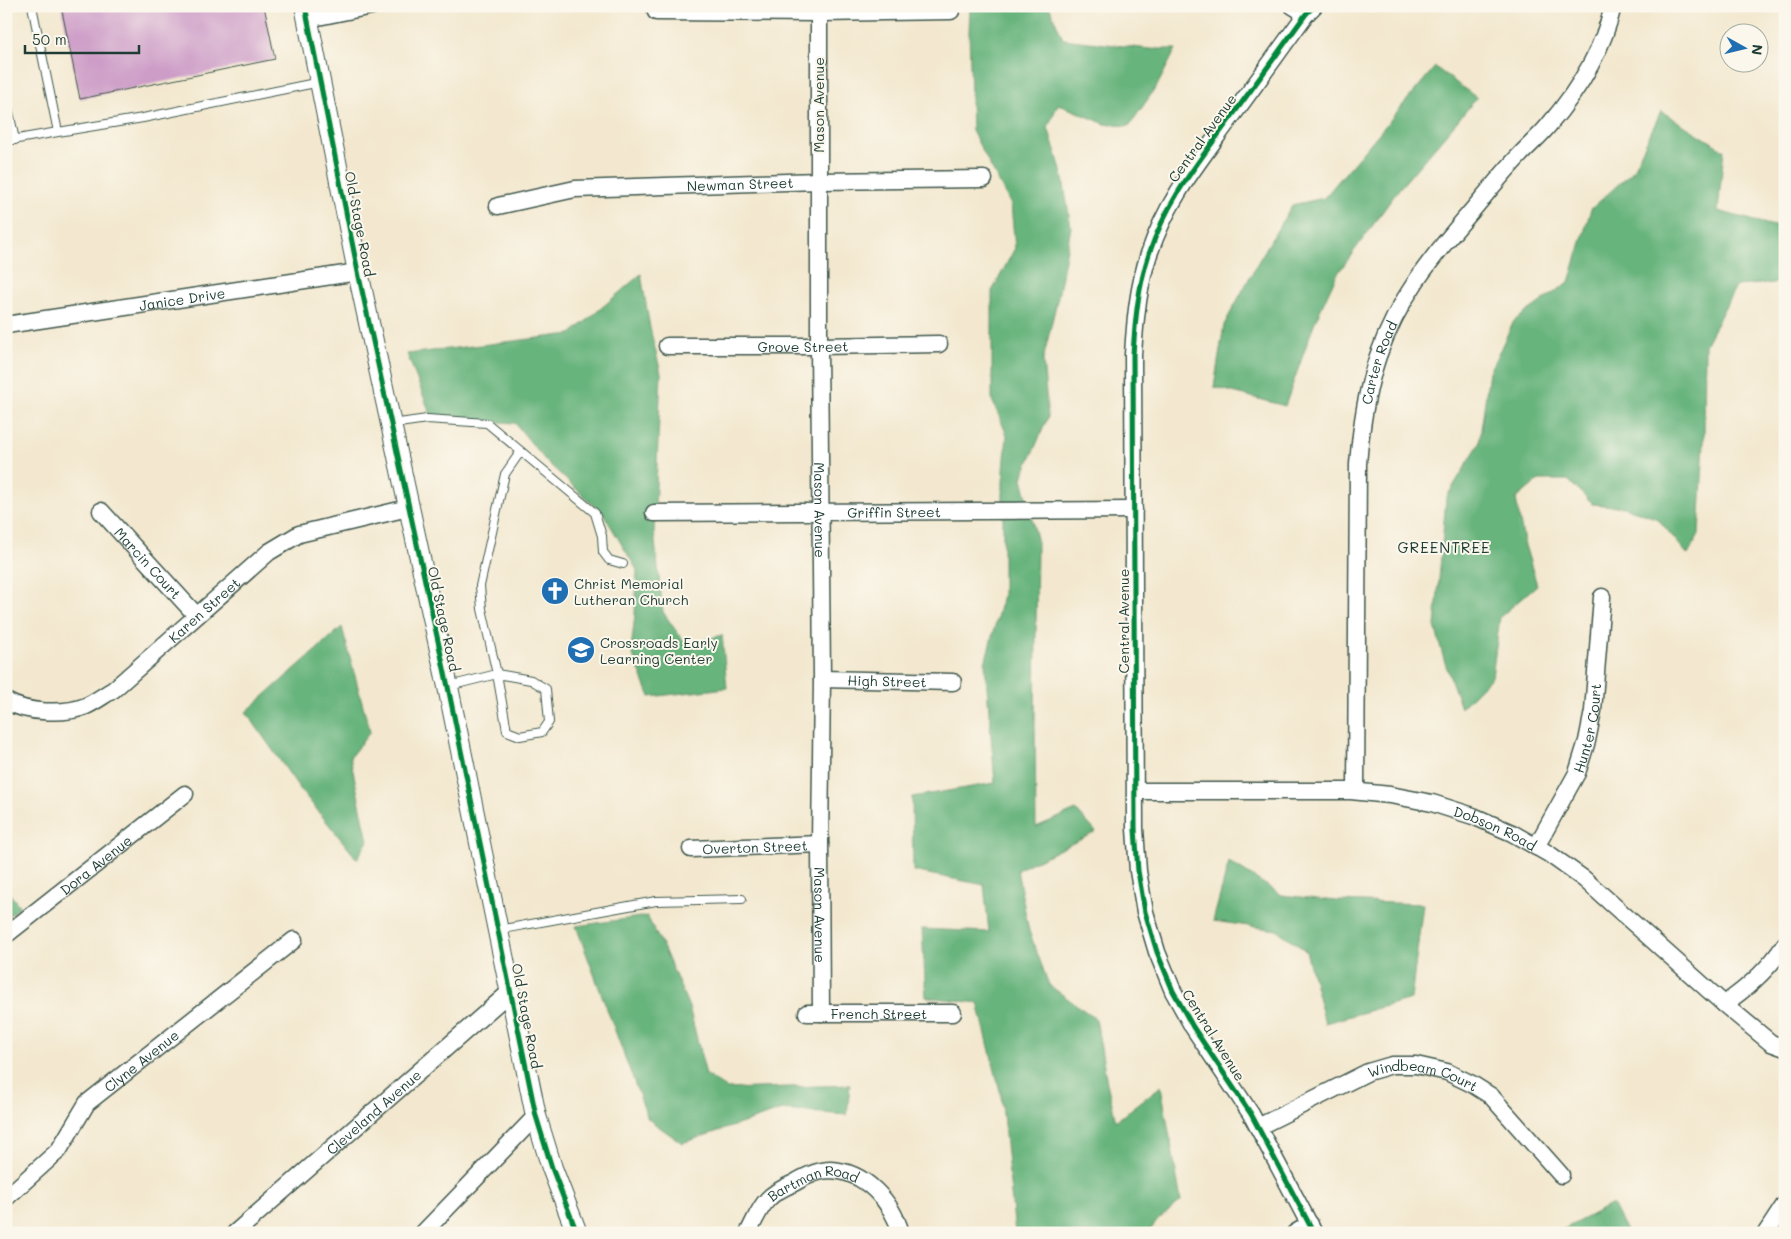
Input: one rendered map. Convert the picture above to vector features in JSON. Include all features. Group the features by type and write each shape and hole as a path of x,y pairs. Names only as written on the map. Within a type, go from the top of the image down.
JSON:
{"street":[{"path":"306,13 372,6"},
{"name":"Carter Road","path":"1356,791 1358,464 1361,427 1368,391 1378,356 1405,297 1431,259 1520,155 1547,127 1568,100 1586,72 1613,6"},
{"name":"Central Avenue","path":"1308,8 1194,165 1176,193 1148,255 1140,288 1134,329 1133,355 1135,829 1138,870 1145,912 1157,952 1173,990 1193,1027 1258,1127 1312,1228"},
{"name":"Mason Avenue","path":"814,1013 820,844 822,679 818,181 819,10"},
{"path":"656,12 952,11"},
{"name":"Old Stage Road","path":"306,13 358,272 448,687 536,1116 552,1168 577,1233"},
{"name":"Newman Street","path":"498,206 575,189 818,181 984,179"},
{"name":"Janice Drive","path":"6,326 358,272"},
{"name":"Grove Street","path":"667,346 939,344"},
{"name":"Karen Street","path":"6,701 14,706 42,712 70,710 85,706 113,690 269,552 299,534 408,508"},
{"name":"Griffin Street","path":"654,513 1134,510"},
{"name":"Marcin Court","path":"101,511 196,615"},
{"name":"Hunter Court","path":"1536,847 1577,773 1587,741 1593,711 1602,597"},
{"name":"High Street","path":"822,679 953,682"},
{"name":"Dobson Road","path":"1136,791 1356,791 1432,803 1473,816 1512,833 1549,854 1584,880 1724,1004 1771,1043 1785,1048"},
{"name":"Dora Avenue","path":"6,935 186,794"},
{"name":"Overton Street","path":"691,849 820,844"},
{"name":"Clyne Avenue","path":"6,1198 59,1150 87,1103 294,940"},
{"path":"1724,1004 1768,968 1785,944"},
{"name":"Cleveland Avenue","path":"235,1233 511,991"},
{"name":"French Street","path":"814,1013 953,1013"},
{"name":"Windbeam Court","path":"1258,1127 1368,1072 1392,1065 1416,1064 1447,1072 1491,1096 1561,1175"},
{"path":"424,1233 536,1116"},
{"name":"Bartman Road","path":"748,1233 768,1199 783,1188 801,1179 815,1173 830,1170 849,1174 878,1192 898,1221 901,1233"},
{"path":"1766,1233 1785,1204"},
{"path":"1295,1233 1312,1228"}],"lane":[{"path":"32,6 58,132"},
{"path":"6,141 143,118 320,82"},
{"path":"6,98 15,140"},
{"path":"390,425 428,419 487,423 595,513 602,536 603,552 608,560 623,564"},
{"path":"448,687 497,674 531,680 546,689 549,722 542,732 520,736 507,731 497,674 482,609 480,586 505,474 521,451"},
{"path":"498,930 656,901 742,900"}],"green space":[{"path":"970,6 1049,6 1063,39 1150,49 1176,49 1157,86 1129,126 1105,124 1058,104 1048,127 1062,173 1071,227 1059,292 1043,360 1048,417 1022,478 1037,539 1036,827 1076,810 1096,832 1017,870 1029,931 1049,985 1096,1019 1107,1083 1116,1121 1161,1086 1181,1201 1158,1220 1148,1233 1015,1233 1001,1095 978,1003 926,997 922,929 989,932 984,885 913,871 912,797 995,783 985,663 1003,595 1003,482 1007,435 992,400 992,291 1015,248 1011,205 972,131"},
{"path":"1435,67 1477,98 1399,189 1336,276 1314,324 1285,406 1214,387 1224,325 1292,205 1324,198"},
{"path":"1661,111 1724,150 1718,211 1785,229 1785,282 1736,286 1705,345 1704,442 1699,534 1688,555 1658,519 1624,507 1592,504 1568,480 1539,480 1516,499 1524,542 1537,585 1500,617 1492,677 1461,708 1444,660 1435,626 1446,498 1479,444 1489,372 1514,321 1569,282 1591,209 1632,172"},
{"path":"641,274 650,328 661,373 654,533 663,612 686,645 722,635 727,688 650,697 631,650 637,570 604,515 545,460 515,423 432,418 407,354 571,334"},
{"path":"342,627 370,732 350,757 368,841 357,859 300,789 246,712"},
{"path":"1229,862 1282,895 1336,901 1423,904 1411,999 1325,1023 1306,951 1277,930 1213,921"},
{"path":"6,889 20,907 6,918"},
{"path":"647,916 664,949 689,1007 706,1075 727,1089 850,1085 847,1115 783,1110 682,1143 648,1119 576,926"},
{"path":"1612,1204 1627,1233 1556,1233"}],"building":[{"path":"61,6 264,6 275,59 80,99"}],"cycle path":[{"path":"305,6 358,272 448,687 536,1116 552,1168 577,1233"},
{"path":"1314,6 1306,14 1203,155 1182,186 1164,218 1149,254 1142,279 1133,355 1135,829 1138,871 1145,912 1157,952 1173,991 1193,1027 1251,1114 1314,1233"}],"place":[{"name":"Christ Memorial Lutheran Church","path":"555,591"},
{"name":"Crossroads Early Learning Center","path":"581,650"}],"district":[{"name":"GREENTREE","path":"1444,547"}]}
